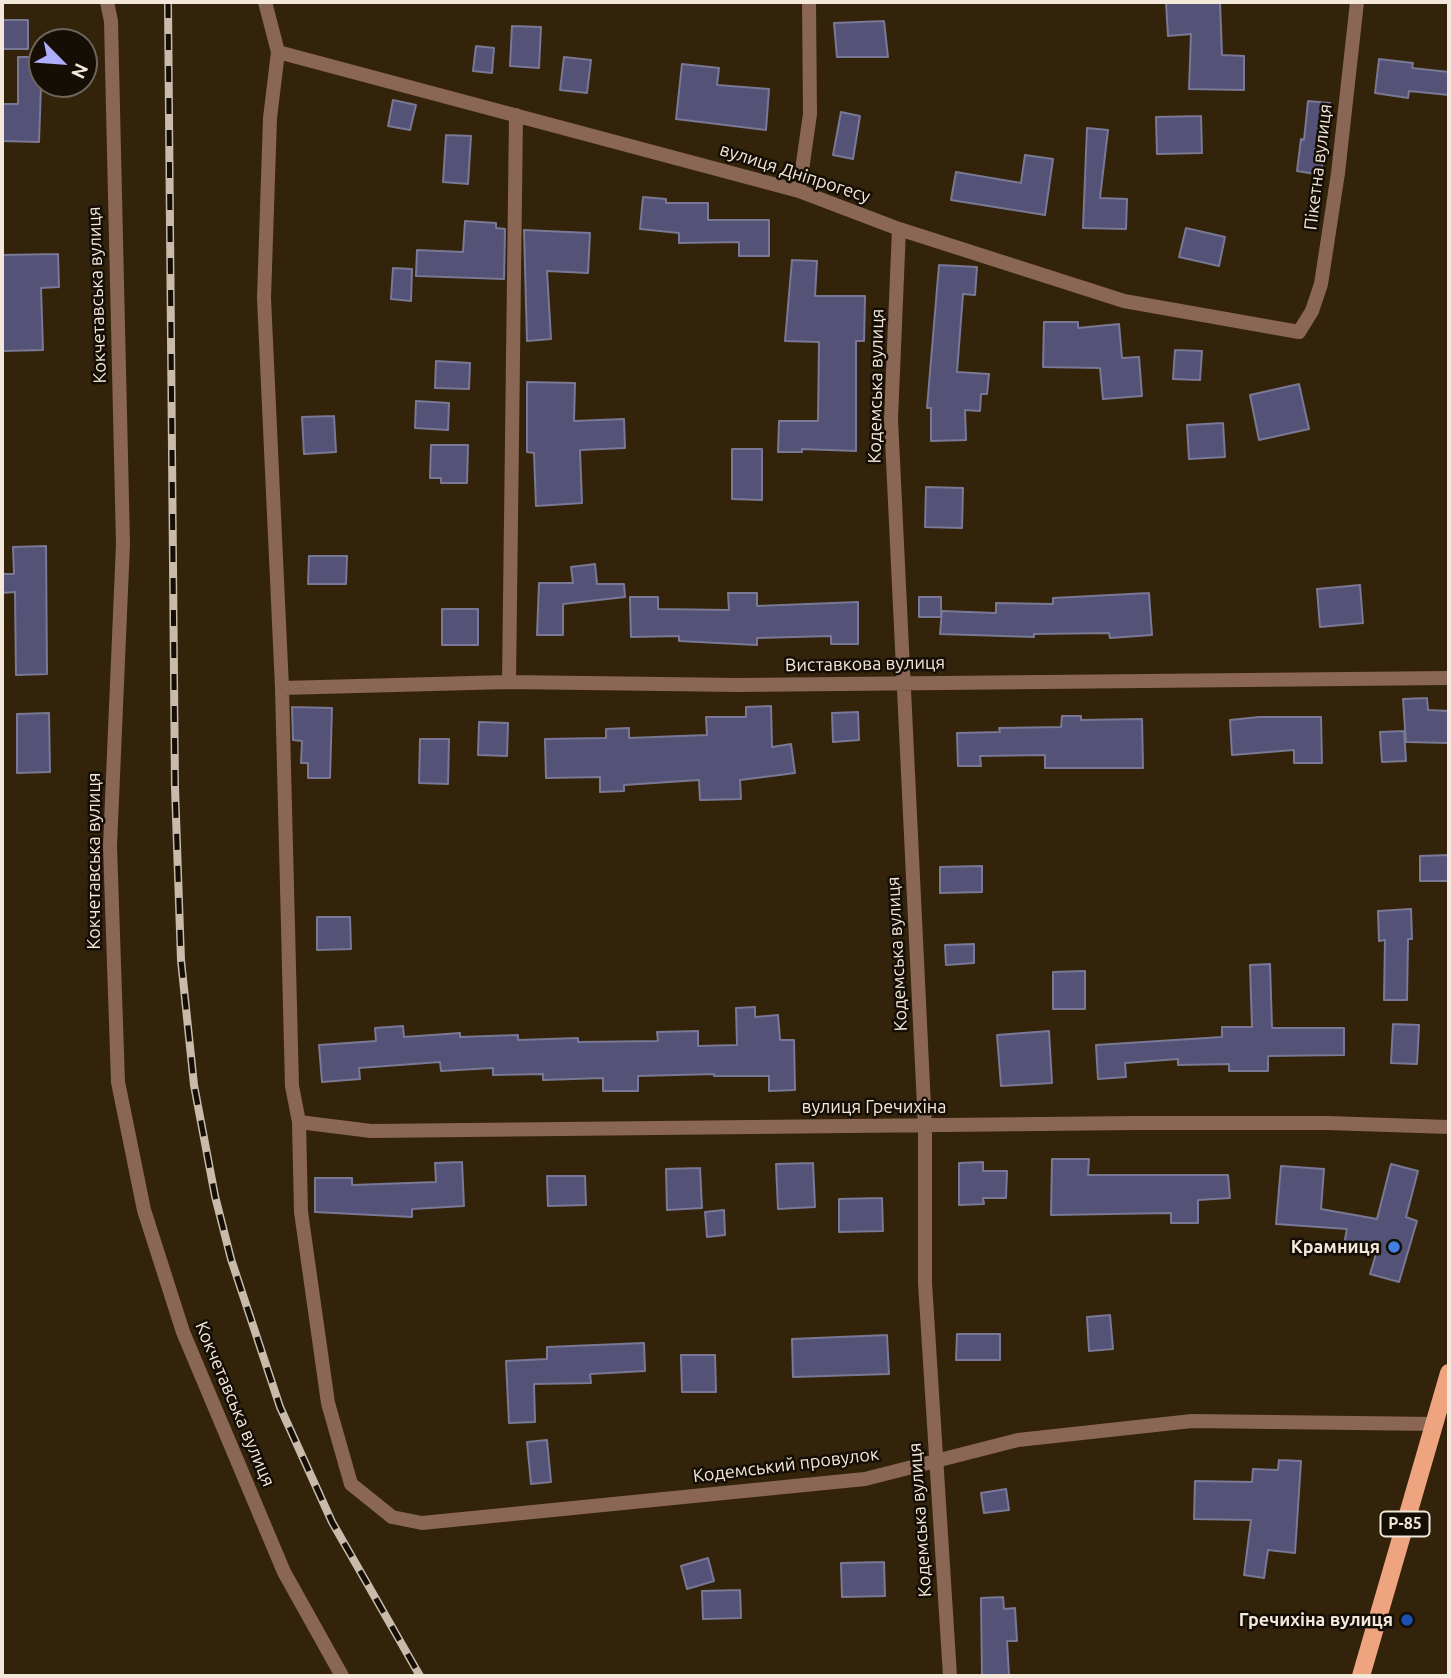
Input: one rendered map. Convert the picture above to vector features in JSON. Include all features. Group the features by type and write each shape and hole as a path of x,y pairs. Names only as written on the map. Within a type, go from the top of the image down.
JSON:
{"main road":[{"name":"Р-85","path":"1361,1676 1449,1373"}],"street":[{"name":"Кокчетавська вулиця","path":"107,2 111,22 123,544 110,846 118,1082 144,1210 183,1332 284,1572 342,1676"},
{"path":"265,2 278,52 270,118 264,298 282,688 292,1086 299,1122"},
{"path":"799,191 810,114 809,2"},
{"name":"Пікетна вулиця","path":"1299,332 1312,311 1321,284 1338,173 1357,2"},
{"name":"вулиця Дніпрогесу","path":"278,52 799,191 900,229 1124,301 1299,332"},
{"path":"509,682 516,115"},
{"name":"Кодемська вулиця","path":"900,229 891,419 925,1127 925,1283 950,1676"},
{"name":"Виставкова вулиця","path":"282,688 509,682 738,685 1449,678"},
{"name":"вулиця Гречихіна","path":"299,1122 371,1132 828,1125 925,1127 1326,1123 1449,1127"},
{"name":"Кодемський провулок","path":"299,1122 301,1212 328,1402 351,1484 392,1517 422,1523 865,1479 1018,1440 1192,1421 1435,1424"}],"building":[{"path":"1166,2 1220,2 1222,55 1244,56 1244,90 1189,89 1191,34 1168,36"},
{"path":"2,20 28,20 28,49 2,49"},
{"path":"884,21 888,57 837,57 834,23"},
{"path":"512,26 541,27 539,68 510,66"},
{"path":"476,46 494,48 492,73 473,71"},
{"path":"18,57 28,57 28,98 41,98 39,142 2,141 2,104 18,104"},
{"path":"564,57 591,60 587,93 560,90"},
{"path":"1379,59 1413,63 1412,68 1449,72 1449,95 1409,91 1408,98 1375,93"},
{"path":"682,64 719,68 717,85 769,89 766,130 676,119"},
{"path":"393,100 416,105 410,130 388,126"},
{"path":"1308,101 1330,103 1321,175 1297,171 1301,139 1304,140"},
{"path":"841,112 860,116 853,159 833,155"},
{"path":"1201,116 1202,153 1157,154 1156,117"},
{"path":"1087,128 1108,130 1100,198 1127,199 1126,229 1083,228"},
{"path":"446,135 471,136 468,184 443,182"},
{"path":"1025,155 1053,159 1045,215 951,200 956,172 1021,183"},
{"path":"643,197 666,199 666,203 708,203 708,220 769,220 769,256 739,256 739,242 679,243 679,233 640,229"},
{"path":"465,221 496,223 496,228 505,229 504,279 416,276 417,250 463,252"},
{"path":"1186,228 1225,237 1219,266 1179,257"},
{"path":"524,230 590,233 588,273 547,271 551,339 527,341"},
{"path":"58,254 59,287 41,288 43,350 3,351 2,255"},
{"path":"792,260 817,261 815,296 865,296 864,341 856,341 856,451 802,449 802,452 778,452 779,421 818,421 819,342 785,341"},
{"path":"939,265 977,267 975,295 963,294 957,372 989,374 987,394 981,394 980,411 965,410 966,440 931,441 931,408 927,408"},
{"path":"393,268 412,269 411,301 391,299"},
{"path":"1044,322 1078,322 1078,328 1119,324 1122,358 1139,357 1142,396 1103,399 1100,368 1043,367"},
{"path":"1175,350 1202,351 1200,380 1173,379"},
{"path":"436,361 470,363 469,389 435,388"},
{"path":"527,382 575,383 574,421 624,419 625,448 580,450 582,503 536,506 534,453 527,452"},
{"path":"1299,384 1309,429 1259,440 1250,395"},
{"path":"416,401 449,403 448,430 415,428"},
{"path":"334,416 336,452 304,454 302,417"},
{"path":"1223,423 1225,457 1189,459 1187,425"},
{"path":"431,445 468,445 467,483 441,483 441,478 430,478"},
{"path":"732,449 762,449 762,500 732,499"},
{"path":"926,487 963,488 962,528 925,527"},
{"path":"46,546 47,674 16,675 15,592 2,593 2,574 14,574 13,547"},
{"path":"309,556 347,556 346,584 308,584"},
{"path":"595,564 597,584 624,584 625,597 563,604 563,635 537,635 539,583 573,583 571,567"},
{"path":"1360,585 1363,623 1320,627 1317,589"},
{"path":"728,593 757,593 757,606 858,602 858,644 831,644 831,636 757,638 757,645 679,641 679,636 631,637 630,597 658,597 658,609 729,610"},
{"path":"1149,593 1152,635 1110,638 1109,633 1034,634 1034,637 940,634 942,611 996,613 996,603 1053,604 1053,598"},
{"path":"919,597 941,597 941,617 919,617"},
{"path":"442,609 478,609 478,645 442,645"},
{"path":"1427,698 1428,710 1449,711 1449,743 1406,742 1403,699"},
{"path":"771,706 772,747 791,744 795,773 740,780 741,799 700,800 699,780 624,785 624,791 600,792 600,777 546,778 545,739 606,738 606,729 629,728 629,738 707,735 706,717 746,717 746,707"},
{"path":"292,707 332,708 330,778 308,778 308,763 301,763 302,741 293,740"},
{"path":"858,712 859,740 833,742 832,713"},
{"path":"49,713 50,772 17,773 17,714"},
{"path":"1062,716 1081,716 1081,720 1142,719 1143,768 1045,768 1045,755 980,756 981,766 958,766 957,733 1000,732 999,728 1061,727"},
{"path":"1321,717 1322,763 1294,763 1294,750 1232,755 1230,720"},
{"path":"479,722 508,723 507,756 478,755"},
{"path":"1404,731 1406,761 1382,762 1380,732"},
{"path":"420,739 449,739 448,784 419,783"},
{"path":"1449,855 1449,881 1420,881 1420,856"},
{"path":"982,866 982,892 940,893 940,867"},
{"path":"1411,909 1412,939 1408,939 1407,1000 1384,1000 1385,940 1379,941 1378,911"},
{"path":"317,917 350,917 351,949 317,950"},
{"path":"974,944 974,963 946,965 945,945"},
{"path":"1270,964 1272,1028 1344,1028 1344,1055 1268,1056 1268,1071 1229,1071 1229,1064 1178,1065 1178,1059 1125,1063 1126,1077 1098,1079 1096,1045 1222,1037 1222,1027 1252,1027 1250,965"},
{"path":"1085,971 1085,1009 1053,1009 1053,972"},
{"path":"755,1007 755,1017 778,1015 780,1040 794,1040 795,1090 769,1091 769,1076 714,1074 638,1076 638,1091 603,1091 603,1078 543,1080 543,1074 493,1075 493,1068 441,1071 440,1062 359,1068 360,1079 322,1082 319,1045 376,1041 375,1028 403,1026 404,1037 460,1033 460,1037 518,1035 518,1040 578,1038 578,1042 658,1041 657,1032 698,1031 698,1046 737,1045 736,1008"},
{"path":"1393,1024 1419,1025 1417,1064 1391,1063"},
{"path":"1049,1031 1052,1083 1001,1086 997,1035"},
{"path":"1052,1159 1089,1159 1088,1175 1228,1175 1230,1198 1198,1200 1198,1223 1171,1223 1171,1213 1051,1215"},
{"path":"462,1162 464,1206 412,1209 412,1217 315,1212 315,1178 352,1178 352,1185 436,1182 435,1163"},
{"path":"983,1162 983,1171 1007,1171 1006,1198 983,1198 984,1204 959,1205 959,1163"},
{"path":"813,1163 815,1207 778,1209 776,1164"},
{"path":"1391,1164 1418,1171 1406,1217 1417,1221 1399,1282 1370,1274 1377,1251 1344,1245 1347,1229 1276,1224 1281,1166 1324,1169 1321,1209 1377,1219"},
{"path":"700,1168 702,1208 667,1210 666,1169"},
{"path":"547,1176 585,1176 586,1205 548,1206"},
{"path":"882,1198 883,1231 839,1232 839,1199"},
{"path":"724,1210 725,1235 707,1237 705,1212"},
{"path":"1110,1315 1113,1349 1089,1351 1087,1317"},
{"path":"957,1334 1000,1334 1000,1360 956,1360"},
{"path":"887,1335 889,1374 793,1377 792,1339"},
{"path":"644,1343 645,1371 590,1374 591,1383 534,1384 535,1422 509,1423 506,1361 547,1359 547,1347"},
{"path":"681,1355 715,1355 716,1392 682,1392"},
{"path":"547,1440 551,1482 531,1484 527,1442"},
{"path":"1279,1460 1301,1461 1295,1553 1268,1550 1264,1578 1244,1575 1251,1520 1194,1519 1195,1481 1252,1482 1253,1469 1278,1470"},
{"path":"1006,1489 1009,1510 984,1513 981,1493"},
{"path":"708,1558 714,1581 687,1589 681,1566"},
{"path":"884,1562 885,1596 842,1597 841,1563"},
{"path":"740,1590 741,1618 703,1619 702,1591"},
{"path":"1003,1597 1004,1609 1015,1608 1017,1641 1007,1641 1009,1675 982,1676 981,1598"}],"railway":[{"path":"168,2 175,788 181,960 194,1085 215,1196 231,1259 280,1407 332,1522 420,1676"}],"place":[{"name":"Крамниця","path":"1394,1247"},
{"name":"Гречихіна вулиця","path":"1407,1620"}]}
